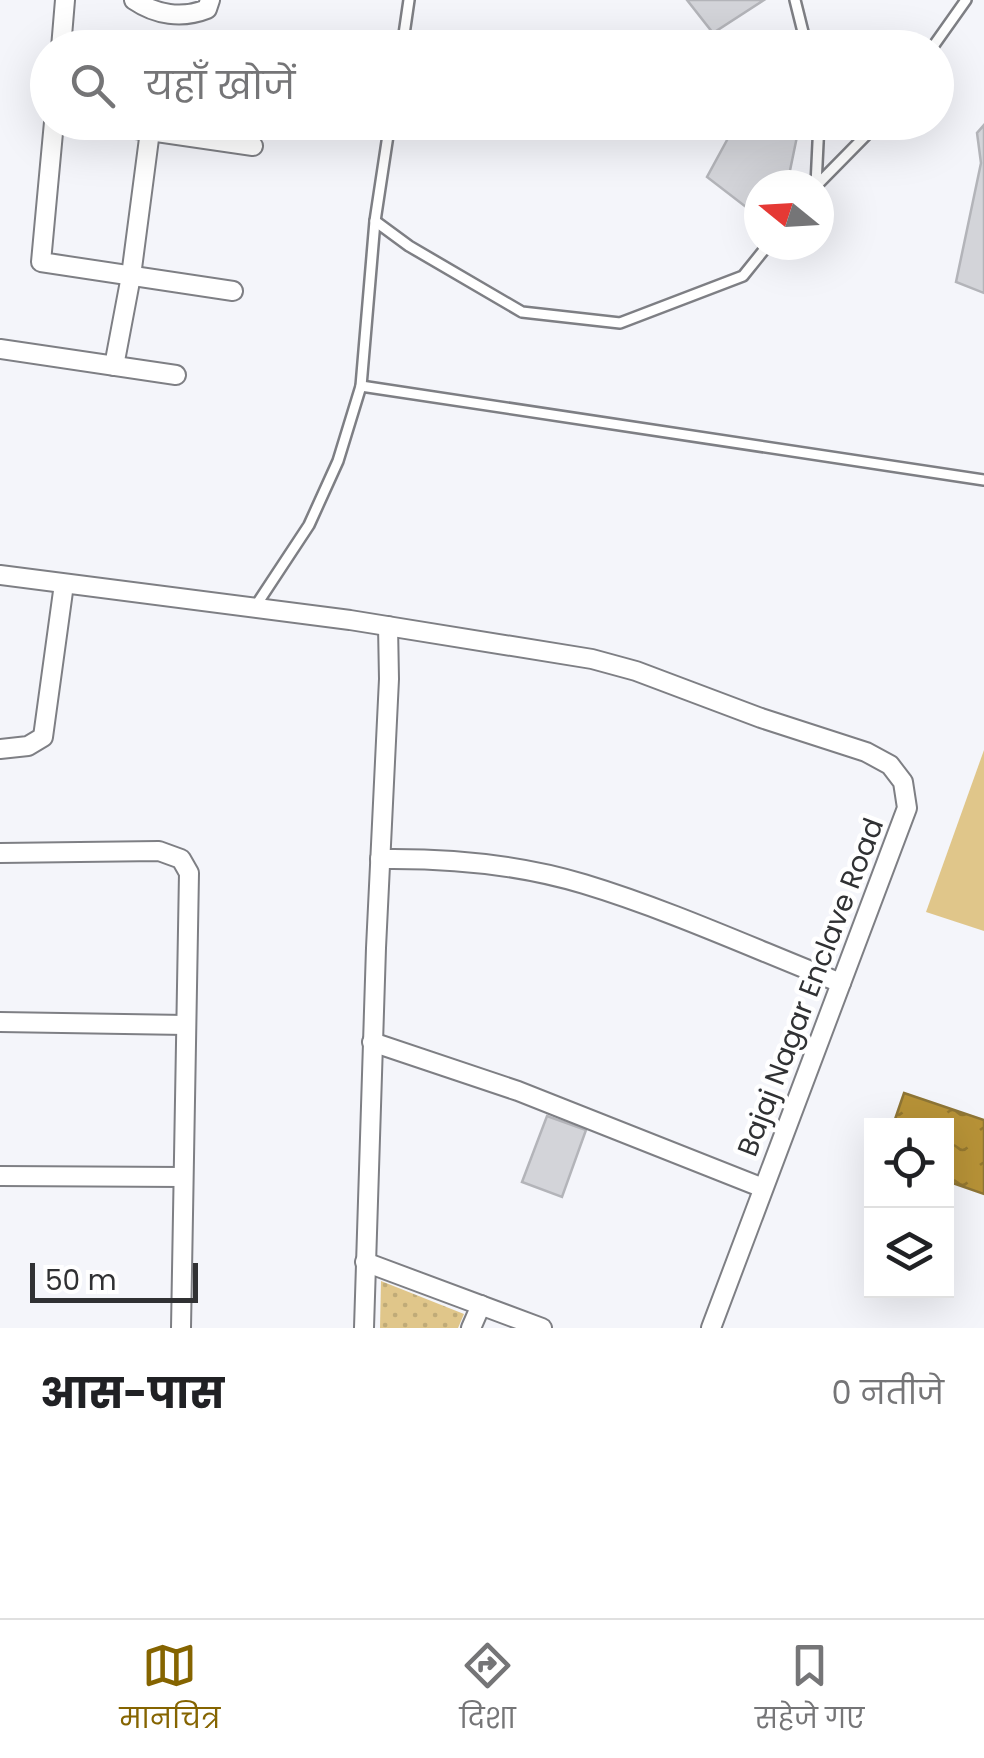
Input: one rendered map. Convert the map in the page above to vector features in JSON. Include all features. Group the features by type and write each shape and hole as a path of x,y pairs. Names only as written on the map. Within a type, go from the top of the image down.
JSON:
{"street":[{"path":"62,30 65,0"},
{"path":"134,0 171,15 191,15 207,8 210,0"},
{"path":"52,140 41,262 233,291"},
{"path":"114,366 149,140"},
{"path":"209,140 253,146"},
{"path":"0,350 176,375"},
{"name":"Bajaj Nagar Enclave Road","path":"0,575 388,626 592,658 636,670 890,764 903,782 907,808 712,1328"},
{"path":"0,749 28,746 43,737 64,584"},
{"path":"364,1328 388,626"},
{"path":"0,853 159,850 181,859 189,873 181,1328"},
{"path":"380,859 450,860 586,884 841,983"},
{"path":"0,1022 186,1025"},
{"path":"372,1042 518,1091 764,1188"},
{"path":"0,1176 184,1177"},
{"path":"366,1262 542,1328"},
{"path":"471,1328 481,1305"}],"lane":[{"path":"405,30 409,0"},
{"path":"795,0 802,30"},
{"path":"945,30 966,0"},
{"path":"254,608 309,525 338,461 361,386 375,221 387,140"},
{"path":"817,170 818,140"},
{"path":"831,170 861,140"},
{"path":"375,221 408,246 522,312 620,323 742,276 755,260"},
{"path":"361,386 984,480"}],"shaded area":[{"path":"984,750 984,931 926,912"},
{"path":"381,1281 464,1314 458,1328 380,1328"}],"water":[{"path":"904,1093 984,1120 984,1194 954,1183 954,1118 895,1118"}],"building":[{"path":"687,0 764,0 718,30 711,30"},
{"path":"984,125 984,293 956,282 981,163 977,133"},
{"path":"727,140 796,140 790,170 744,170 744,205 707,177"},
{"path":"547,1116 586,1130 562,1197 522,1182"}]}
